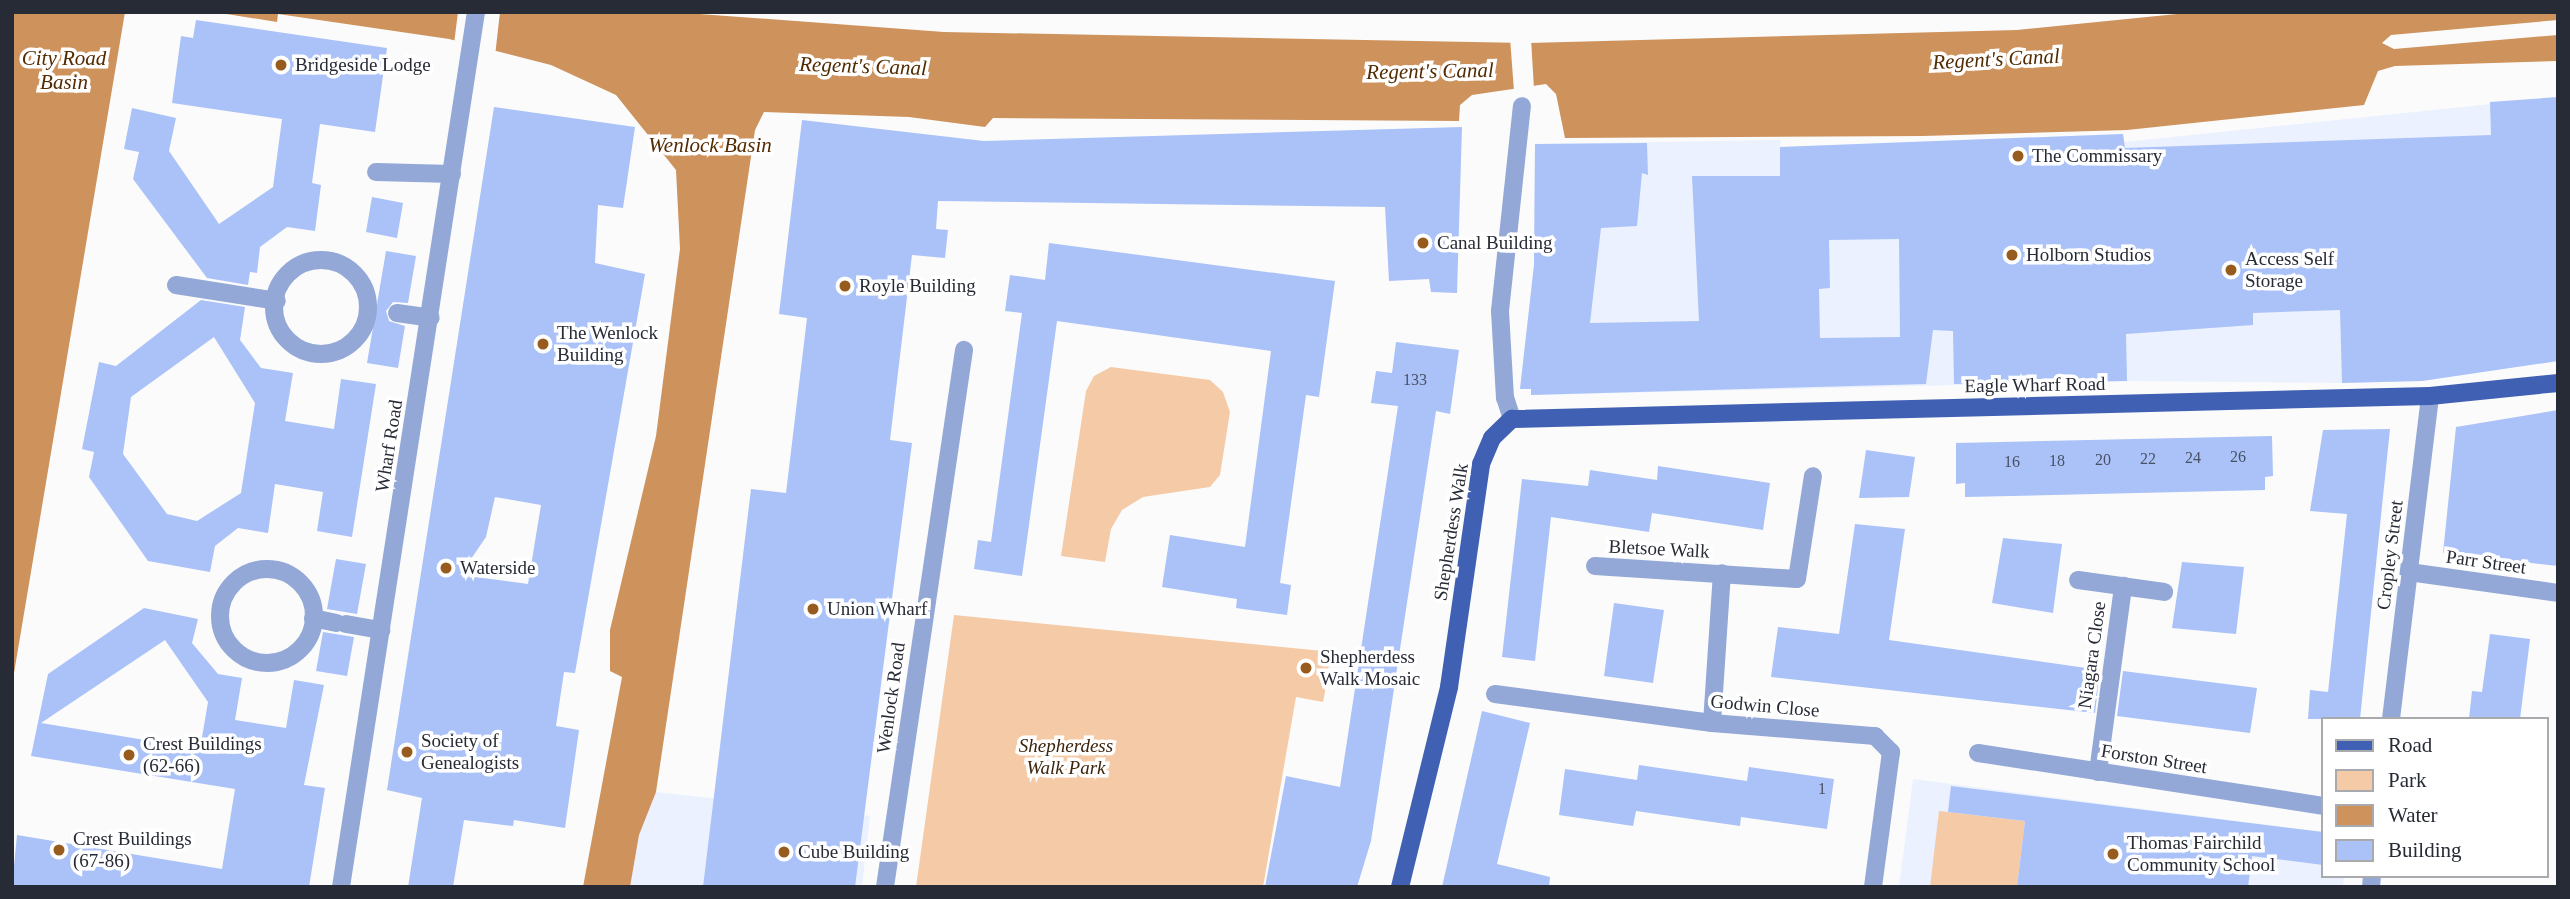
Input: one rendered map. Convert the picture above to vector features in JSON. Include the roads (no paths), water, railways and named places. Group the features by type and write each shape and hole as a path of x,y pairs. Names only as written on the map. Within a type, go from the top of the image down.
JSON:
{"main road":[{"name":"Eagle Wharf Road","path":"1512,419 2430,396 2558,383"},
{"name":"Shepherdess Walk","path":"1401,887 1449,687 1481,464 1492,438 1512,419"}],"street":[{"name":"Wharf Road","path":"341,887 432,318 477,12"},
{"path":"1512,419 1503,387 1500,311 1522,106"},
{"path":"376,172 452,174"},
{"path":"311,257 347,264 369,293 367,309 364,329 337,355 295,350 274,321 279,281 311,257"},
{"path":"176,285 277,301"},
{"path":"367,309 432,318"},
{"name":"Wenlock Road","path":"885,887 964,350"},
{"name":"Cropley Street","path":"2391,717 2430,396"},
{"name":"Bletsoe Walk","path":"1595,566 1797,579 1813,476"},
{"path":"256,566 293,573 315,603 313,618 310,638 283,665 240,659 219,631 225,590 256,566"},
{"name":"Parr Street","path":"2409,572 2558,593"},
{"name":"Bletsoe Walk","path":"1712,723 1721,573"},
{"name":"Niagara Close","path":"2078,580 2164,592"},
{"name":"Niagara Close","path":"2098,772 2123,586"},
{"path":"313,618 382,630"},
{"name":"Godwin Close","path":"1495,694 1712,723 1875,736 1891,752 1873,887"},
{"name":"Forston Street","path":"1978,753 2322,806"}],"water":[{"name":"City Road Basin","path":"12,12 125,12 12,685"},
{"path":"214,12 672,12 944,32 1529,43 2017,30 2197,12 2558,12 2558,20 2391,35 2382,43 2394,49 2558,35 2558,61 2395,66 2378,71 2364,105 2127,130 1923,136 1565,138 1556,94 1546,84 1472,95 1460,105 1459,121 993,118 985,127 909,117 764,112 755,130 656,792 639,835 630,887 583,887 622,677 610,671 610,630 656,436 680,249 676,170 616,95 551,65 449,39 278,14 277,22"}],"place":[{"name":"Bridgeside Lodge","path":"281,65"},
{"name":"The Commissary","path":"2018,156"},
{"name":"Canal Building","path":"1423,243"},
{"name":"Holborn Studios","path":"2012,255"},
{"name":"Access Self Storage","path":"2231,270"},
{"name":"Royle Building","path":"845,286"},
{"name":"The Wenlock Building","path":"543,344"},
{"name":"Waterside","path":"446,568"},
{"name":"Union Wharf","path":"813,609"},
{"name":"Shepherdess Walk Mosaic","path":"1306,668"},
{"name":"Society of Genealogists","path":"407,752"},
{"name":"Crest Buildings (62-66)","path":"129,755"},
{"name":"Crest Buildings (67-86)","path":"59,850"},
{"name":"Cube Building","path":"784,852"},
{"name":"Thomas Fairchild Community School","path":"2113,854"}],"water label":[{"name":"Regent's Canal","path":"1996,59"},
{"name":"Regent's Canal","path":"863,66"},
{"name":"Regent's Canal","path":"1430,71"},
{"name":"Wenlock Basin","path":"710,145"}],"park label":[{"name":"Shepherdess Walk Park","path":"1066,757"}]}
